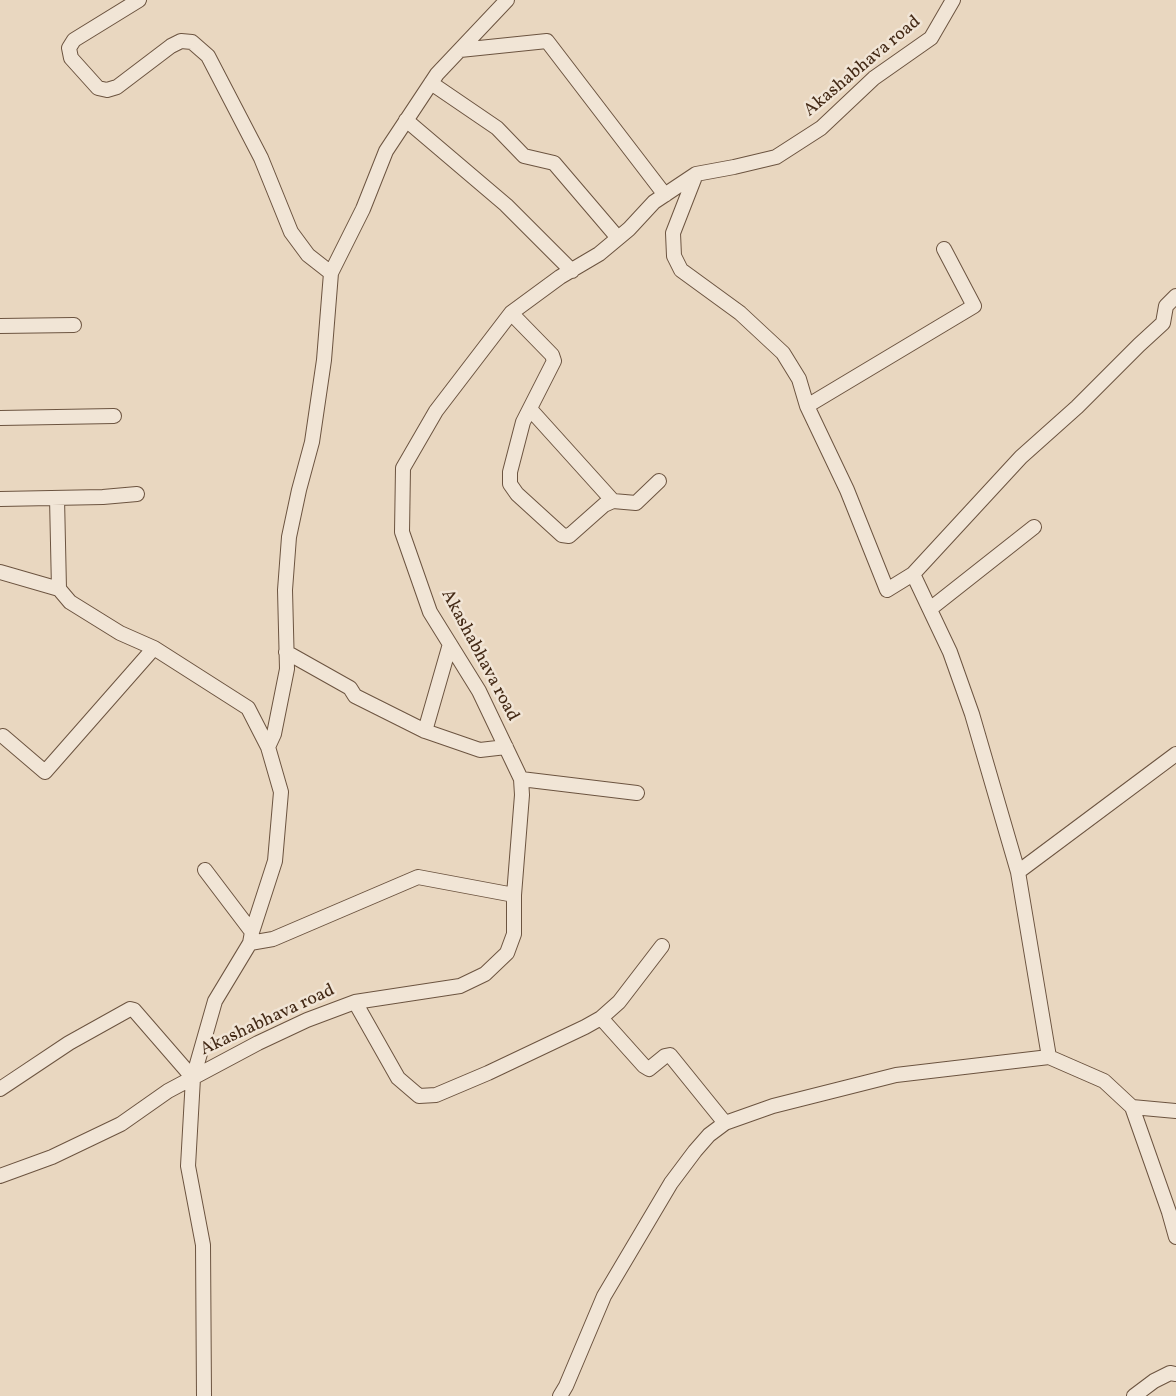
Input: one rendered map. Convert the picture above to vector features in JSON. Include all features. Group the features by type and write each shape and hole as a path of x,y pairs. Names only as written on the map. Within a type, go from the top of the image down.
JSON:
{"street":[{"path":"139,0 74,40 69,48 71,58 98,88 107,90 116,87 171,46 181,41 192,42 208,56 261,158 291,232 308,255 331,273"},
{"path":"268,747 274,734 287,669 285,590 289,537 312,442 324,360 331,273 363,209 386,151 438,74 507,0"},
{"name":"Akashabhava road","path":"0,1176 52,1157 121,1124 168,1091 258,1043 307,1020 355,1002 460,986 485,974 507,953 514,934 514,895 522,795 521,779 479,691 430,612 402,532 403,468 436,411 511,312 560,277 599,254 654,202 696,174 776,157 821,128 874,78 931,38 953,0"},
{"path":"460,50 547,41 665,195"},
{"path":"431,83 497,128 524,156 554,163 618,238"},
{"path":"406,120 506,205 572,271"},
{"path":"696,174 673,233 674,256 681,270 740,313 782,353 799,380 807,406 847,490 887,590 913,574 1022,457 1077,407 1138,345 1163,323 1166,306 1176,296"},
{"path":"807,406 974,306 944,249"},
{"path":"511,312 552,355 554,361 523,422 510,472 510,484 517,494 562,535 569,536 604,505 613,501 636,502 659,481"},
{"path":"0,326 74,324"},
{"path":"530,410 613,501"},
{"path":"0,418 114,416"},
{"path":"0,499 137,494"},
{"path":"57,498 58,589"},
{"path":"930,609 1034,527"},
{"path":"0,572 58,589 70,602 120,633 154,648 248,708 268,747 281,792 275,861 251,937 215,1001 193,1078 188,1166 203,1245 204,1396"},
{"path":"913,574 950,652 972,714 1018,872 1049,1057"},
{"path":"425,731 450,644"},
{"path":"3,736 45,772 154,648"},
{"path":"286,652 350,688 355,696 425,731 480,750 506,747"},
{"path":"1018,872 1176,754"},
{"path":"521,779 637,793"},
{"path":"205,870 251,937"},
{"path":"251,937 273,939 418,877 514,895"},
{"path":"355,1002 398,1078 418,1096 436,1094 488,1073 601,1018 619,1002 662,946"},
{"path":"0,1089 69,1043 130,1009 134,1010 193,1078"},
{"path":"601,1018 644,1066 649,1069 665,1056 670,1055 725,1123"},
{"path":"560,1396 604,1296 671,1183 708,1135 725,1123 773,1106 896,1074 1049,1057 1104,1081 1132,1107 1176,1237"},
{"path":"1132,1107 1176,1111"},
{"path":"1134,1396 1154,1381 1170,1374 1176,1374"}]}
